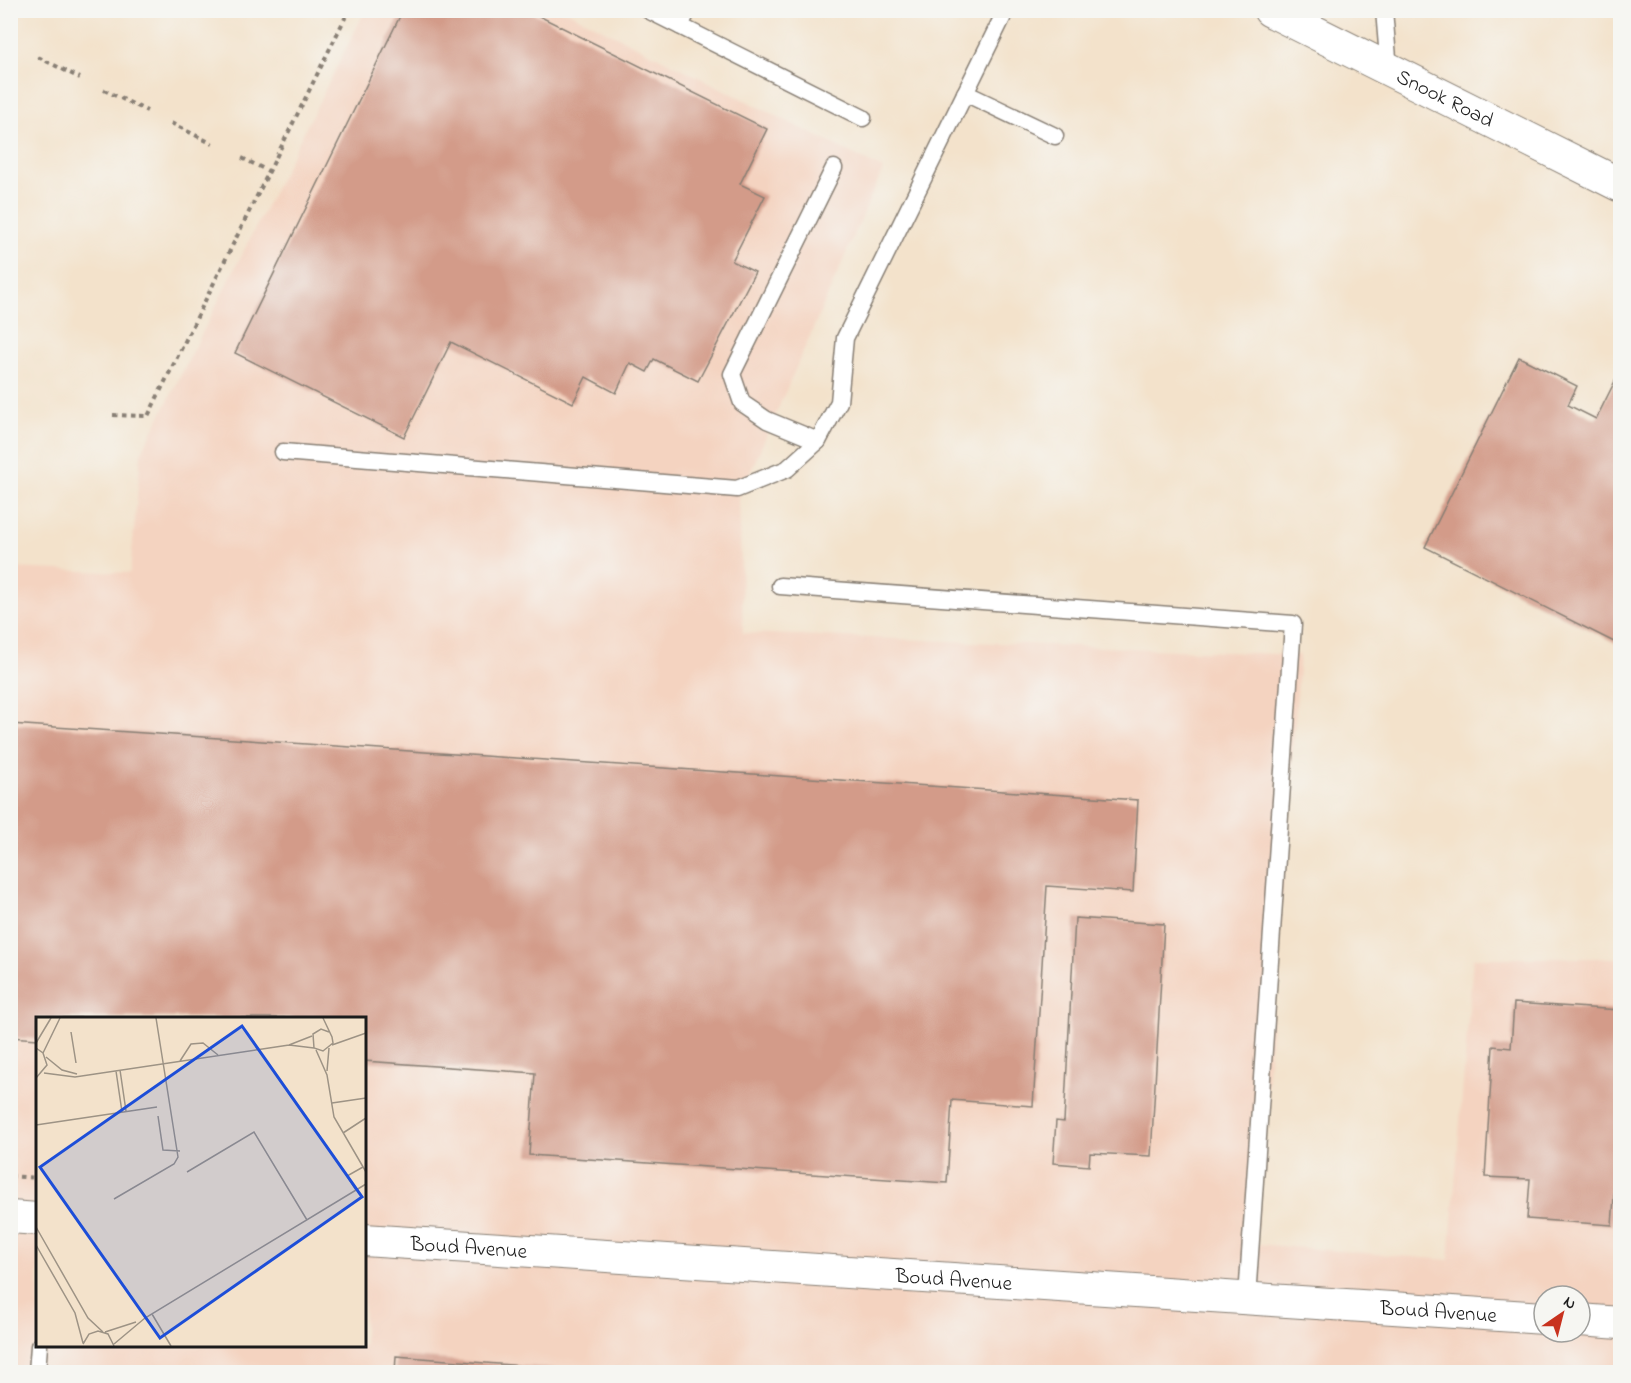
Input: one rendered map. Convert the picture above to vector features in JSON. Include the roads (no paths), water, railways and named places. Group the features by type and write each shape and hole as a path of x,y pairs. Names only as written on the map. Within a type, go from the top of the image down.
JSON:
{"street":[{"name":"Snook Road","path":"1270,10 1620,185"},
{"path":"10,1217 36,1219"},
{"name":"Boud Avenue","path":"366,1240 1532,1317"},
{"path":"1592,1321 1620,1323"}],"lane":[{"path":"680,26 688,10"},
{"path":"283,452 737,489 787,469 818,441 839,402 845,338 1006,10"},
{"path":"1384,10 1389,70"},
{"path":"652,11 863,118"},
{"path":"965,93 1054,136"},
{"path":"818,441 766,420 742,403 732,374 834,168"},
{"path":"780,586 1293,624 1247,1298"},
{"path":"37,1372 39,1347"}]}
